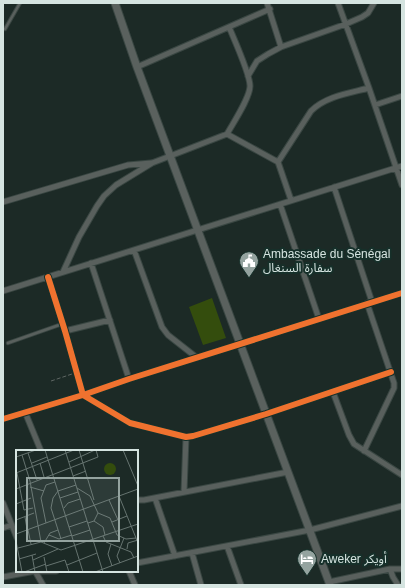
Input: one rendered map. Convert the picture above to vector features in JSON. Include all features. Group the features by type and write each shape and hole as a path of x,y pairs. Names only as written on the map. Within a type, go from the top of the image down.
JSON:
{"main road":[{"path":"115,3 137,67 329,584"}],"street":[{"path":"267,3 281,47"},
{"path":"338,3 399,167 402,185"},
{"path":"248,76 257,61 281,47 346,24 368,13 374,3"},
{"path":"137,67 270,9"},
{"path":"63,272 79,237 104,196 116,185 152,163 227,134 248,93 250,86 248,76 229,27"},
{"path":"278,162 316,106 327,100 369,88"},
{"path":"375,105 402,96"},
{"path":"227,134 278,162 291,200"},
{"path":"3,202 128,165 152,163"},
{"path":"3,291 399,167"},
{"path":"334,187 394,383 394,388 364,451"},
{"path":"280,204 319,319"},
{"path":"134,250 164,331 196,358"},
{"path":"91,263 129,379"},
{"path":"48,277 83,395 130,423 186,437 201,435 391,372"},
{"path":"3,419 83,395 402,292"},
{"path":"65,331 110,320"},
{"path":"332,392 354,444 402,475"},
{"path":"25,412 41,450"},
{"path":"184,492 186,437"},
{"path":"138,500 288,472"},
{"path":"155,498 175,556"},
{"path":"3,503 16,535"},
{"path":"138,563 310,530 402,506"},
{"path":"3,528 12,525"},
{"path":"227,546 242,585"},
{"path":"192,553 202,585"},
{"path":"329,584 390,569 402,569"},
{"path":"390,569 398,585"},
{"path":"3,577 30,572"},
{"path":"36,572 42,585"},
{"path":"130,572 135,585"}],"lane":[{"path":"5,29 20,3"},
{"path":"8,344 63,324"}],"path":[{"path":"51,381 77,373"}],"green space":[{"path":"212,298 226,338 203,345 189,307"}],"cycle path":[{"path":"48,277 83,395 130,423 186,437 193,436 266,414 391,372"},
{"path":"3,419 83,395 129,379 402,293"}],"place":[{"name":"Ambassade du Sénégal سفارة السنغال","path":"249,278"},
{"name":"Aweker أويكر","path":"307,576"}]}
